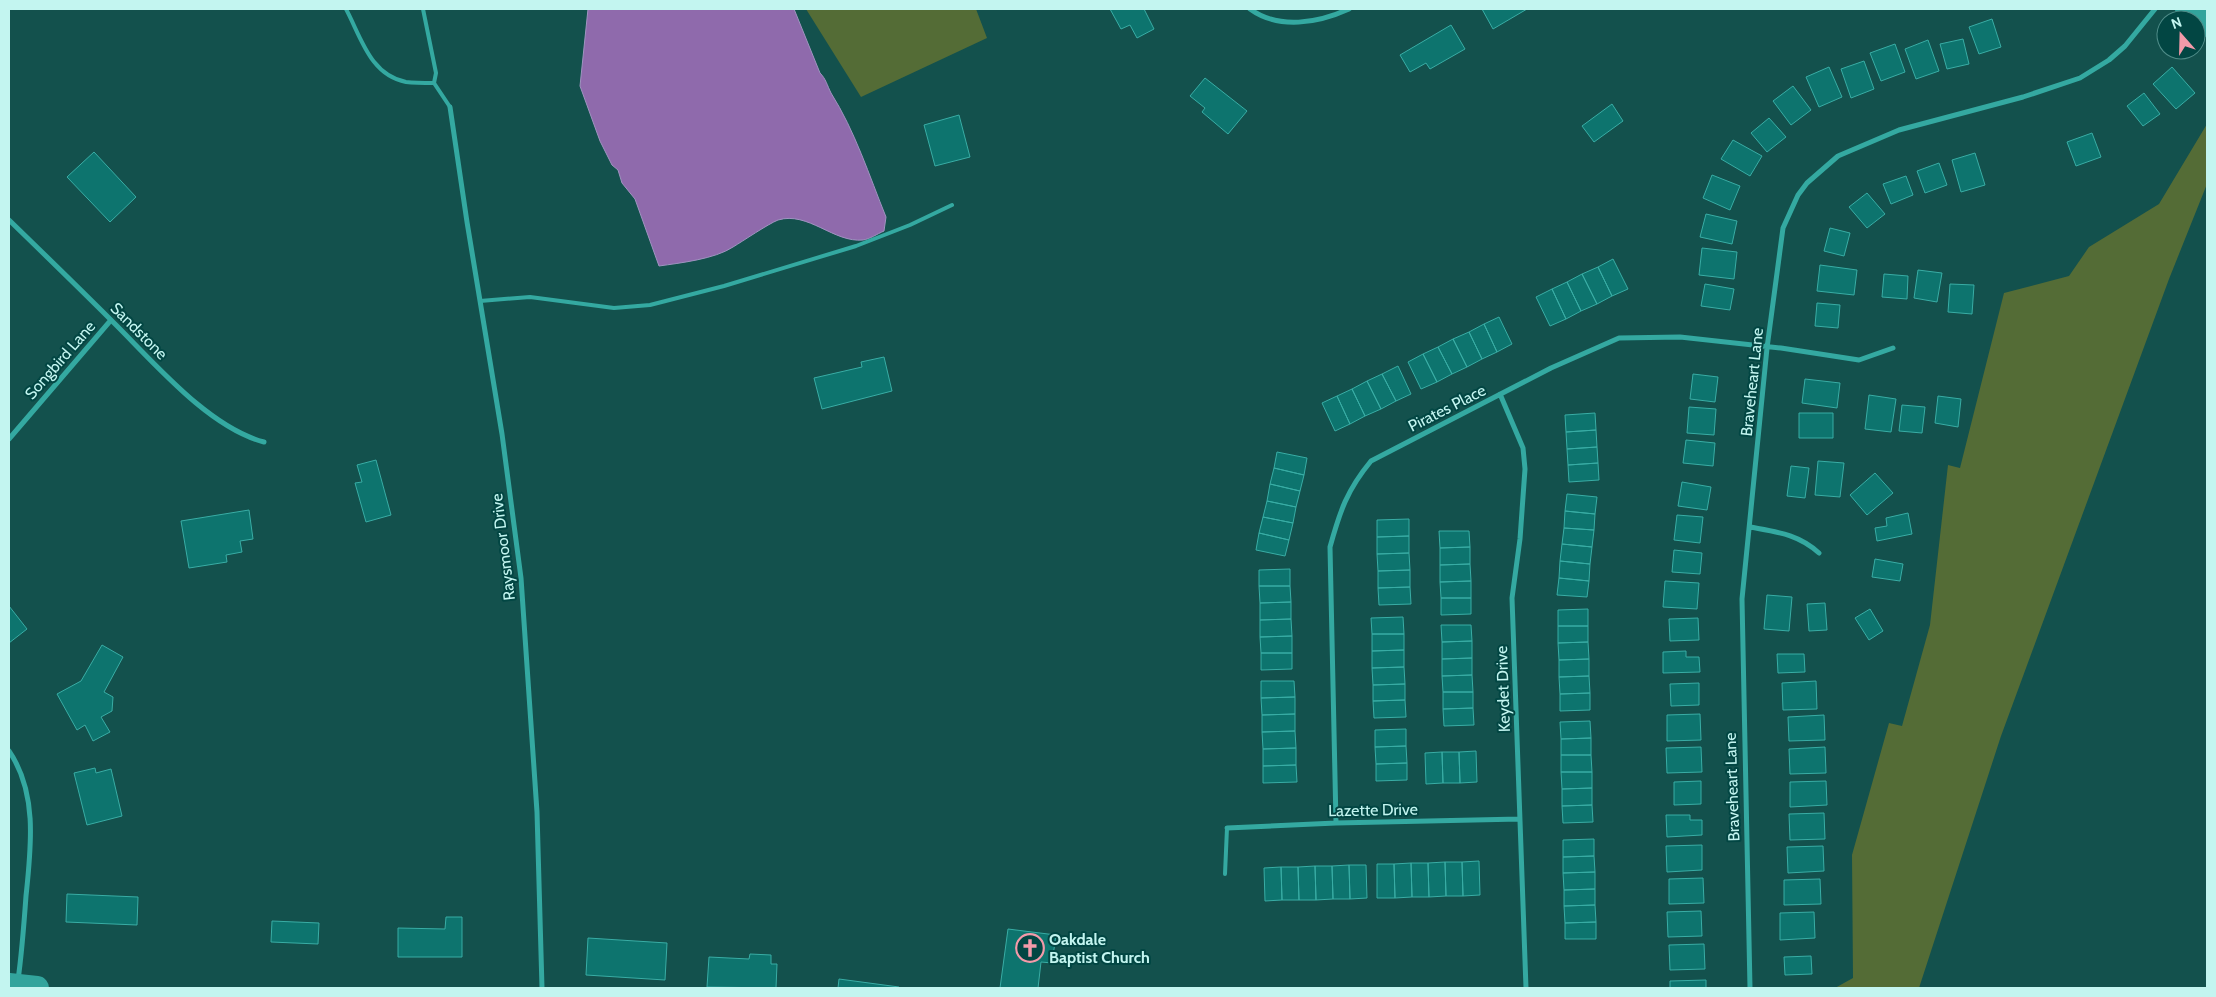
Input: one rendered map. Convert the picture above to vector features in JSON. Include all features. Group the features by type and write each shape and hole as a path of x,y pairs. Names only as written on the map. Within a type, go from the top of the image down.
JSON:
{"main road":[{"path":"2187,9 2207,25"}],"street":[{"path":"1250,9 1269,18 1301,22 1314,21 1349,9"},
{"name":"Braveheart Lane","path":"1750,988 1741,623 1767,348 1783,228 1798,195 1824,166 1856,146 1899,130 2040,92 2080,78 2105,64 2125,46 2155,9"},
{"name":"Raysmoor Drive","path":"450,107 502,434 521,578 538,822 542,988"},
{"name":"Sandstone","path":"9,220 179,388 222,423 246,437 264,442"},
{"name":"Songbird Lane","path":"9,439 111,320"},
{"name":"Pirates Place","path":"1336,823 1330,547 1342,503 1359,475 1371,461 1551,368 1619,338 1680,337 1859,360 1894,348"},
{"name":"Keydet Drive","path":"1500,394 1523,448 1525,469 1512,598 1526,988"},
{"path":"1750,528 1785,534 1806,542 1819,553"},
{"path":"9,751 24,781 30,816 30,851 20,987"},
{"name":"Lazette Drive","path":"1227,828 1336,823 1520,819"}],"lane":[{"path":"346,9 366,53 376,65 405,82 434,83"},
{"path":"423,9 436,73 434,83 450,107"},
{"path":"480,301 530,297 614,308 650,305 724,286 856,246 910,225 952,205"},
{"path":"1225,874 1227,828"}],"green space":[{"path":"806,9 976,9 987,38 861,97"},
{"path":"2207,124 2207,184 2169,279 2001,736 1919,988 1835,988 1853,978 1852,855 1889,723 1902,726 1930,625 1948,465 1960,468 2004,293 2069,276 2089,247 2159,204"}],"shaded area":[{"path":"588,9 794,9 820,73 840,108 861,154 886,217 884,231 871,238 852,240 810,223 789,218 778,220 717,255 659,266 635,199 622,183 618,170 612,165 600,141 580,86"}],"building":[{"path":"1110,9 1144,9 1154,29 1137,38 1130,25 1121,29"},
{"path":"1482,9 1527,9 1493,29"},
{"path":"1992,19 2001,47 1979,54 1969,27"},
{"path":"1451,25 1465,49 1430,69 1426,63 1410,72 1400,55"},
{"path":"1963,39 1969,64 1947,69 1940,44"},
{"path":"1928,40 1939,71 1916,79 1905,49"},
{"path":"1895,44 1905,72 1881,81 1870,53"},
{"path":"1864,61 1874,89 1851,98 1841,69"},
{"path":"1829,67 1842,97 1819,107 1806,77"},
{"path":"2172,67 2195,93 2176,109 2153,84"},
{"path":"1205,78 1247,111 1228,134 1202,112 1205,108 1190,96"},
{"path":"1793,86 1811,110 1791,125 1773,101"},
{"path":"2144,93 2160,114 2143,126 2127,106"},
{"path":"1612,104 1623,121 1594,142 1582,126"},
{"path":"959,115 970,157 935,166 924,125"},
{"path":"1769,118 1786,137 1767,152 1751,133"},
{"path":"2092,133 2101,157 2076,166 2067,142"},
{"path":"1733,140 1762,156 1750,176 1721,159"},
{"path":"94,152 136,197 110,222 67,177"},
{"path":"1975,153 1985,185 1961,192 1952,160"},
{"path":"1939,163 1947,185 1925,193 1917,171"},
{"path":"1712,175 1740,186 1730,210 1703,198"},
{"path":"1906,176 1913,195 1891,204 1883,184"},
{"path":"1867,193 1885,214 1867,228 1849,207"},
{"path":"1706,214 1737,221 1732,244 1700,237"},
{"path":"1830,228 1850,233 1844,256 1824,251"},
{"path":"1702,248 1737,252 1734,279 1699,275"},
{"path":"1613,259 1628,289 1612,296 1598,267"},
{"path":"1820,265 1857,270 1854,295 1817,291"},
{"path":"1598,267 1612,296 1597,304 1582,274"},
{"path":"1918,270 1942,273 1937,302 1914,298"},
{"path":"1582,274 1597,304 1581,311 1567,282"},
{"path":"1884,274 1908,276 1907,299 1882,297"},
{"path":"1567,282 1581,311 1566,319 1552,289"},
{"path":"1705,284 1734,289 1730,310 1701,306"},
{"path":"1950,284 1974,285 1972,314 1948,312"},
{"path":"1552,289 1566,319 1550,326 1536,297"},
{"path":"1817,303 1840,305 1838,328 1815,326"},
{"path":"1499,317 1512,344 1497,352 1484,324"},
{"path":"1484,324 1497,352 1482,359 1469,332"},
{"path":"1469,332 1482,359 1467,367 1453,339"},
{"path":"1453,339 1467,367 1452,374 1438,347"},
{"path":"1438,347 1452,374 1437,382 1423,354"},
{"path":"1423,354 1437,382 1421,389 1408,362"},
{"path":"884,357 892,391 822,409 814,378 862,367 861,362"},
{"path":"1398,366 1411,394 1396,401 1382,374"},
{"path":"1382,374 1396,401 1381,409 1367,381"},
{"path":"1693,374 1718,377 1715,402 1690,399"},
{"path":"1805,379 1840,383 1837,408 1802,403"},
{"path":"1367,381 1381,409 1365,416 1352,389"},
{"path":"1352,389 1365,416 1350,424 1337,396"},
{"path":"1869,395 1896,399 1891,432 1865,429"},
{"path":"1337,396 1350,424 1335,431 1322,403"},
{"path":"1938,396 1961,399 1958,427 1935,423"},
{"path":"1902,405 1925,407 1922,433 1899,431"},
{"path":"1689,407 1716,409 1714,435 1687,433"},
{"path":"1595,413 1596,430 1566,432 1565,415"},
{"path":"1799,413 1833,413 1833,438 1799,438"},
{"path":"1596,430 1597,447 1567,449 1566,432"},
{"path":"1686,440 1715,443 1713,466 1683,463"},
{"path":"1597,447 1598,463 1568,465 1567,449"},
{"path":"1277,452 1307,458 1304,475 1274,468"},
{"path":"376,460 391,515 366,522 355,483 362,482 357,465"},
{"path":"1818,461 1844,463 1840,497 1815,495"},
{"path":"1598,463 1599,480 1569,482 1568,465"},
{"path":"1791,466 1809,468 1805,498 1787,496"},
{"path":"1274,468 1304,475 1300,491 1270,484"},
{"path":"1875,473 1893,493 1867,515 1850,495"},
{"path":"1682,482 1711,487 1707,510 1678,506"},
{"path":"1270,484 1300,491 1296,507 1267,501"},
{"path":"1567,494 1597,497 1595,514 1565,511"},
{"path":"1267,501 1296,507 1293,523 1263,517"},
{"path":"249,510 253,539 240,541 242,552 226,555 227,562 189,568 181,521"},
{"path":"1565,511 1595,514 1594,530 1564,528"},
{"path":"1908,513 1912,534 1877,541 1875,528 1887,526 1886,518"},
{"path":"1677,515 1703,517 1700,543 1674,540"},
{"path":"1263,517 1293,523 1289,540 1259,533"},
{"path":"1409,519 1409,536 1377,537 1377,520"},
{"path":"1564,528 1594,530 1592,547 1562,544"},
{"path":"1439,531 1469,531 1470,547 1440,548"},
{"path":"1259,533 1289,540 1285,556 1256,550"},
{"path":"1409,536 1409,553 1377,554 1377,537"},
{"path":"1562,544 1592,547 1590,564 1560,561"},
{"path":"1470,547 1470,564 1440,565 1440,548"},
{"path":"1674,550 1702,553 1700,574 1672,572"},
{"path":"1409,553 1410,570 1378,571 1377,554"},
{"path":"1875,559 1903,564 1900,581 1872,577"},
{"path":"1560,561 1590,564 1589,581 1559,578"},
{"path":"1470,564 1471,581 1440,582 1440,565"},
{"path":"1290,569 1290,586 1259,586 1259,570"},
{"path":"1410,570 1410,587 1378,588 1378,571"},
{"path":"1559,578 1589,581 1587,597 1557,595"},
{"path":"1471,581 1471,598 1441,598 1440,582"},
{"path":"1665,581 1699,583 1697,609 1663,607"},
{"path":"1259,586 1290,586 1291,602 1260,603"},
{"path":"1410,587 1411,604 1379,605 1378,588"},
{"path":"1767,595 1792,597 1789,631 1764,629"},
{"path":"1441,598 1471,598 1471,614 1441,615"},
{"path":"1291,602 1291,619 1260,620 1260,603"},
{"path":"1825,603 1827,630 1809,631 1807,604"},
{"path":"9,606 27,629 9,643"},
{"path":"1588,609 1588,626 1558,626 1558,610"},
{"path":"1870,609 1883,631 1869,640 1855,618"},
{"path":"1403,617 1404,634 1372,634 1371,618"},
{"path":"1698,618 1699,640 1670,641 1669,619"},
{"path":"1291,619 1292,636 1260,637 1260,620"},
{"path":"1441,625 1471,625 1472,641 1442,642"},
{"path":"1558,626 1588,626 1588,642 1558,643"},
{"path":"1372,634 1404,634 1404,650 1372,651"},
{"path":"1292,636 1292,653 1261,653 1260,637"},
{"path":"1472,641 1472,658 1442,659 1442,642"},
{"path":"1588,642 1589,659 1559,660 1558,643"},
{"path":"102,645 123,657 104,692 113,697 112,711 101,717 110,732 93,741 85,725 77,730 57,694 81,681"},
{"path":"1404,650 1404,667 1372,668 1372,651"},
{"path":"1686,651 1686,657 1699,657 1700,672 1663,673 1663,652"},
{"path":"1261,653 1292,653 1292,669 1261,670"},
{"path":"1777,654 1804,654 1805,672 1778,673"},
{"path":"1472,658 1472,675 1442,676 1442,659"},
{"path":"1589,659 1589,676 1559,677 1559,660"},
{"path":"1404,667 1405,684 1373,685 1372,668"},
{"path":"1472,675 1473,692 1443,692 1442,676"},
{"path":"1589,676 1590,693 1560,694 1559,677"},
{"path":"1261,681 1294,681 1295,697 1261,698"},
{"path":"1816,681 1817,709 1783,710 1782,683"},
{"path":"1699,683 1699,705 1671,706 1670,684"},
{"path":"1405,684 1405,700 1373,701 1373,685"},
{"path":"1443,692 1473,692 1473,708 1443,709"},
{"path":"1590,693 1590,710 1560,711 1560,694"},
{"path":"1295,697 1295,714 1262,715 1261,698"},
{"path":"1405,700 1406,717 1374,718 1373,701"},
{"path":"1473,708 1474,725 1444,726 1443,709"},
{"path":"1295,714 1295,731 1262,732 1262,715"},
{"path":"1700,714 1701,740 1667,741 1667,715"},
{"path":"1824,715 1825,740 1789,741 1788,717"},
{"path":"1590,721 1591,738 1561,739 1560,722"},
{"path":"1406,729 1406,746 1375,747 1375,730"},
{"path":"1295,731 1296,748 1263,749 1262,732"},
{"path":"1591,738 1591,755 1561,755 1561,739"},
{"path":"1406,746 1407,763 1376,764 1375,747"},
{"path":"1701,747 1702,772 1667,773 1666,748"},
{"path":"1825,747 1826,773 1790,774 1789,749"},
{"path":"1296,748 1296,765 1263,766 1263,749"},
{"path":"1476,751 1477,782 1460,783 1459,752"},
{"path":"1442,752 1443,783 1426,784 1425,753"},
{"path":"1442,752 1459,752 1460,783 1443,783"},
{"path":"1561,755 1591,755 1592,772 1561,772"},
{"path":"1407,763 1407,780 1376,781 1376,764"},
{"path":"1296,765 1297,782 1263,783 1263,766"},
{"path":"95,768 96,773 111,769 122,816 87,825 74,773"},
{"path":"1561,772 1592,772 1592,788 1562,789"},
{"path":"1701,781 1701,804 1674,805 1674,782"},
{"path":"1826,781 1827,805 1790,807 1790,782"},
{"path":"1592,788 1592,805 1562,806 1562,789"},
{"path":"1592,805 1593,822 1563,823 1562,806"},
{"path":"1824,813 1825,839 1790,840 1789,814"},
{"path":"1666,815 1690,815 1690,820 1702,820 1702,835 1667,837"},
{"path":"1594,839 1594,856 1563,857 1563,840"},
{"path":"1702,845 1702,870 1667,872 1666,846"},
{"path":"1823,846 1824,871 1788,873 1787,847"},
{"path":"1594,856 1595,872 1563,873 1563,857"},
{"path":"1479,861 1480,895 1463,896 1462,862"},
{"path":"1445,862 1446,896 1429,897 1428,863"},
{"path":"1445,862 1462,862 1463,896 1446,896"},
{"path":"1411,863 1412,897 1395,898 1394,864"},
{"path":"1411,863 1428,863 1429,897 1412,897"},
{"path":"1377,864 1394,864 1395,898 1377,898"},
{"path":"1349,865 1350,899 1333,899 1332,866"},
{"path":"1349,865 1366,865 1367,898 1350,899"},
{"path":"1315,866 1316,900 1299,900 1298,867"},
{"path":"1315,866 1332,866 1333,899 1316,900"},
{"path":"1281,867 1282,900 1265,901 1264,868"},
{"path":"1281,867 1298,867 1299,900 1282,900"},
{"path":"1595,872 1595,889 1564,890 1563,873"},
{"path":"1703,878 1704,903 1669,904 1669,879"},
{"path":"1820,879 1821,904 1784,905 1784,880"},
{"path":"1595,889 1595,905 1564,906 1564,890"},
{"path":"67,894 138,897 137,925 66,922"},
{"path":"1595,905 1596,922 1565,923 1564,906"},
{"path":"1701,911 1702,936 1668,937 1667,912"},
{"path":"1814,912 1815,938 1780,940 1780,913"},
{"path":"446,917 462,917 462,957 398,957 398,928 445,929"},
{"path":"272,921 319,923 318,944 271,942"},
{"path":"1596,922 1596,939 1565,939 1565,923"},
{"name":"Oakdale Baptist Church","path":"1008,929 1056,935 1052,963 1041,962 1038,988 1000,988"},
{"path":"588,938 667,943 665,980 586,975"},
{"path":"1704,944 1705,969 1670,970 1669,945"},
{"path":"750,954 771,955 771,964 777,964 776,988 707,987 709,957 749,959"},
{"path":"1811,956 1812,974 1785,975 1784,957"},
{"path":"839,979 899,987 899,988 838,988"},
{"path":"1706,980 1706,988 1670,988 1670,981"}],"place":[{"name":"Oakdale Baptist Church","path":"1030,948"}]}
